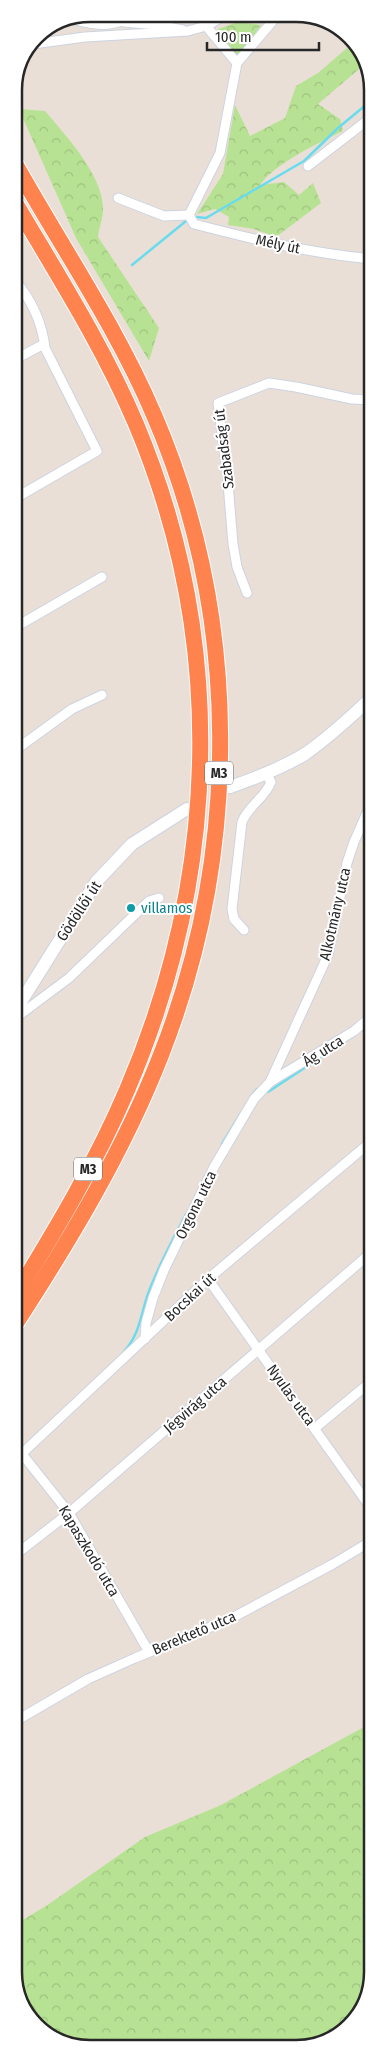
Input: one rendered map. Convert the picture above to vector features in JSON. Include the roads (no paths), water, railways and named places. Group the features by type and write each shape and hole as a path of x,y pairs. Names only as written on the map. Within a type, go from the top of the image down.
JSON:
{"highway":[{"name":"M3","path":"22,1313 70,1236 109,1165 143,1097 177,1010 195,947 210,875 218,804 221,727 216,660 207,592 191,521 165,442 143,389 114,330 23,177"},
{"name":"M3","path":"22,1284 67,1210 109,1128 127,1089 160,1001 178,934 190,872 200,797 201,761 198,687 192,624 180,561 153,468 126,400 102,352 23,216"}],"main road":[{"path":"230,787 266,774 304,754 364,704"},
{"name":"Gödöllői út","path":"23,999 96,882 132,844 159,825 187,809"}],"street":[{"path":"89,22 104,25 124,22 167,26 188,31"},
{"path":"43,43 85,37 188,31 213,22"},
{"path":"118,198 164,216 189,216 220,153 237,63 271,22"},
{"path":"206,26 237,63"},
{"path":"308,166 364,123"},
{"name":"Mély út","path":"189,216 194,224 237,235 299,248 364,258"},
{"path":"23,290 30,299 43,332 44,344 97,451 23,493"},
{"path":"23,355 44,344"},
{"name":"Szabadság út","path":"247,593 237,567 233,544 227,470 218,403 269,383 364,400"},
{"path":"23,623 102,577"},
{"path":"23,745 72,709 102,695"},
{"path":"244,930 234,919 232,909 242,822 245,814 269,789 271,782 266,774"},
{"name":"Alkotmány utca","path":"270,1082 328,955 347,863 364,818"},
{"path":"23,1013 69,978 149,901 159,898"},
{"name":"Ág utca","path":"270,1082 354,1032 364,1023"},
{"name":"Orgona utca","path":"145,1339 146,1323 153,1298 172,1253 214,1167 236,1127 254,1099 270,1082"},
{"name":"Bocskai út","path":"22,1454 208,1279 364,1148"},
{"name":"Jégvirág utca","path":"22,1550 69,1514 364,1259"},
{"name":"Nyulas utca","path":"208,1279 364,1498"},
{"path":"315,1428 364,1387"},
{"name":"Kapaszkodó utca","path":"22,1454 69,1514 149,1652"},
{"name":"Berektető utca","path":"22,1717 88,1680 149,1652 230,1619 364,1545"}],"waterway":[{"path":"197,217 206,218 304,161 338,128 364,106"},
{"path":"132,265 186,221"},
{"path":"268,1092 356,1034"},
{"path":"252,1095 257,1089"},
{"path":"222,1144 241,1113"},
{"path":"123,1353 133,1339 152,1284 186,1214"}],"place":[{"name":"villamos","path":"131,908"}]}
